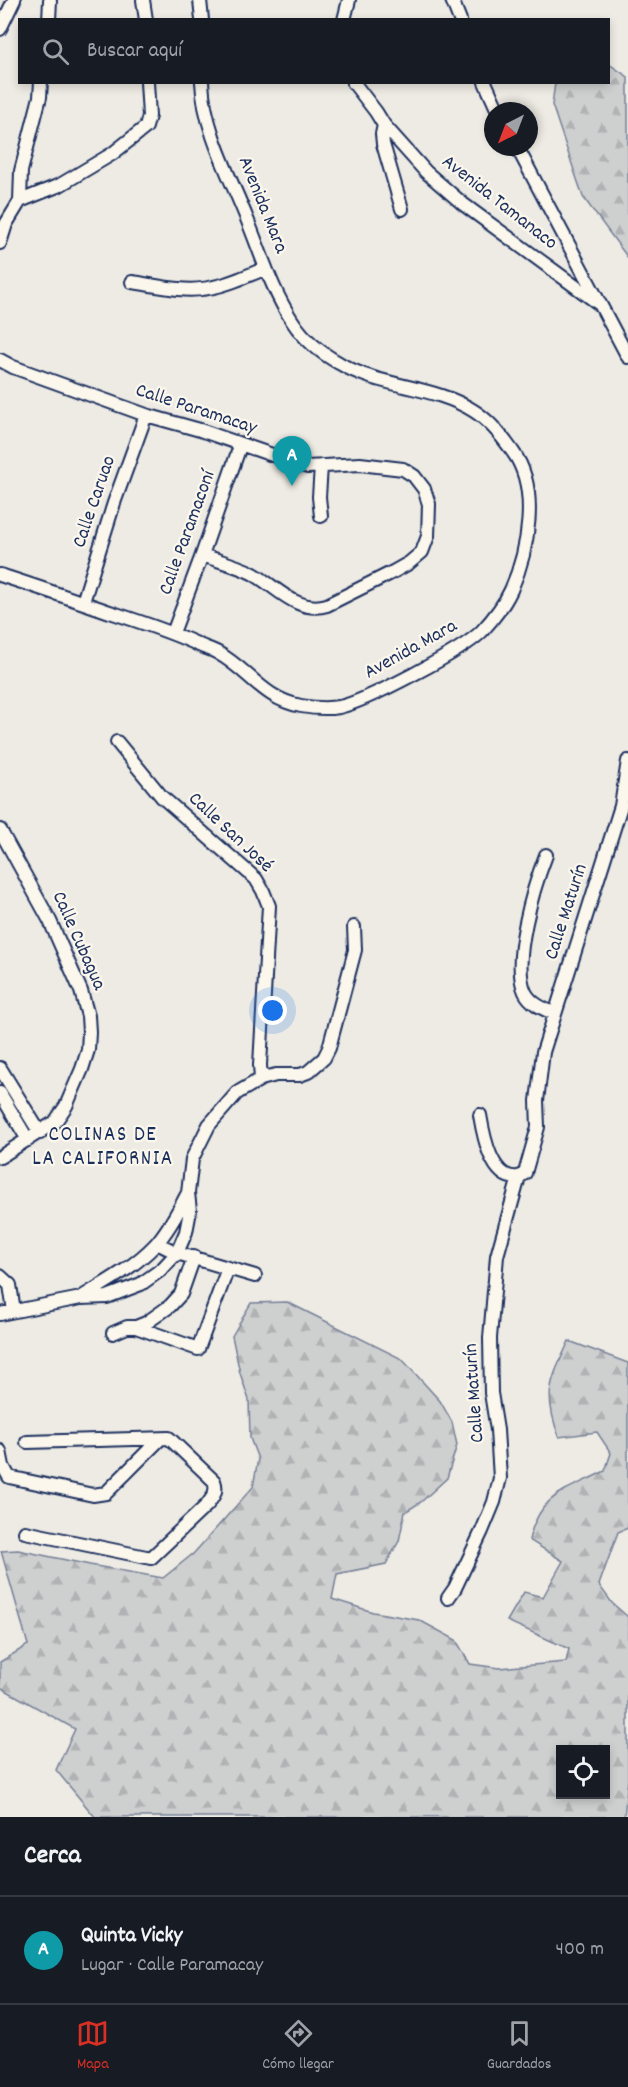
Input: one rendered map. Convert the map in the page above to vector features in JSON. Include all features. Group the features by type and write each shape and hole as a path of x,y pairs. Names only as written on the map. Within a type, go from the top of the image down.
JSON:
{"street":[{"path":"0,29 14,0"},
{"path":"49,18 50,0"},
{"path":"143,0 146,18"},
{"path":"200,0 202,18"},
{"path":"344,18 349,0"},
{"path":"452,0 459,18"},
{"path":"0,243 6,224 20,201 21,171 41,84"},
{"path":"20,201 60,186 112,154 146,127 149,116 147,84"},
{"name":"Avenida Mara","path":"0,575 173,633 218,653 265,692 282,701 301,706 339,706 379,691 454,651 480,633 509,594 524,552 529,513 523,474 516,456 491,424 473,410 446,399 370,377 340,363 313,345 293,322 266,268 218,149 208,116 202,84"},
{"name":"Avenida Tamanaco","path":"355,84 384,125 426,172 463,204 598,303"},
{"path":"486,84 494,102"},
{"path":"384,125 383,144 402,209"},
{"path":"522,156 628,357"},
{"path":"132,282 180,290 199,290 216,288 266,268"},
{"name":"Calle Paramacay","path":"0,360 13,367 146,415 200,430 240,446 307,467 360,464 404,469 414,476 424,489 429,504 428,536 422,552 393,572 327,605 316,608 303,606 249,572 202,555"},
{"name":"Calle Caruao","path":"82,602 146,415"},
{"name":"Calle Paramaconí","path":"173,633 240,446"},
{"path":"321,466 319,497 321,516"},
{"name":"Calle San José","path":"117,742 162,797 255,879 263,891 269,906 261,1079"},
{"name":"Calle Maturín","path":"448,1598 482,1531 494,1502 500,1478 497,1430 491,1393 490,1338 497,1256 519,1177 525,1173 538,1127 537,1101 543,1052 621,806 628,761"},
{"name":"Calle Cubagua","path":"0,830 50,921 81,991 88,1016 88,1050 73,1090 55,1122 0,1157"},
{"path":"546,855 534,885 521,976 526,993 533,1002 555,1014"},
{"path":"0,1314 81,1298 107,1297 141,1284 162,1269 177,1253 186,1232 190,1211 188,1193 192,1159 209,1125 237,1094 261,1079 276,1075 300,1075 308,1072 324,1058 329,1048 355,950 354,927"},
{"path":"0,1068 40,1133"},
{"path":"0,1093 28,1140"},
{"path":"480,1114 485,1141 498,1170 513,1178 519,1177"},
{"path":"81,1298 137,1262 157,1243 174,1219 188,1193"},
{"path":"157,1243 177,1253 255,1276"},
{"path":"136,1327 158,1316 181,1294 194,1257"},
{"path":"113,1333 127,1327 136,1327 198,1349 228,1268"},
{"path":"0,1276 10,1285 14,1311"},
{"path":"25,1532 152,1558 207,1505 214,1496 216,1487 214,1481 169,1438 27,1442"},
{"path":"0,1450 3,1466 9,1477 100,1495 106,1493 160,1439"}],"green space":[{"path":"610,65 628,77 628,258 583,197 552,105 555,84 610,84"},
{"path":"287,1302 402,1359 440,1401 452,1422 457,1445 447,1478 421,1502 405,1512 399,1541 386,1564 337,1574 332,1599 373,1612 419,1620 456,1640 470,1664 499,1668 566,1662 569,1649 507,1621 524,1592 543,1597 563,1561 529,1540 540,1512 557,1495 605,1471 611,1453 597,1432 559,1437 550,1398 557,1367 569,1341 628,1363 628,1528 618,1532 599,1585 612,1603 628,1617 628,1779 624,1817 95,1817 56,1770 75,1729 0,1687 0,1662 28,1645 1,1551 18,1550 163,1578 194,1553 253,1487 258,1459 250,1438 249,1400 232,1336 251,1303"}],"place":[{"name":"Quinta Vicky","path":"292,486"}],"district":[{"name":"COLINAS DE LA CALIFORNIA","path":"103,1148"}]}
